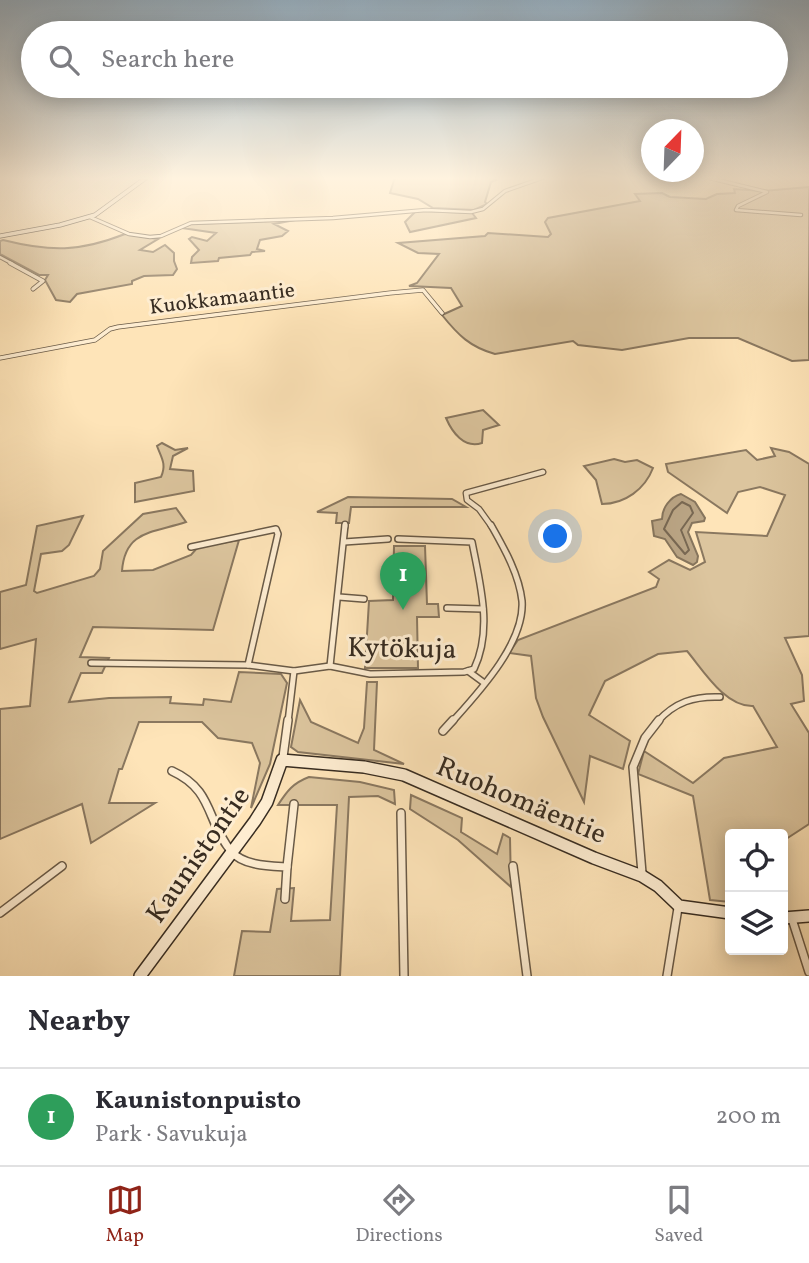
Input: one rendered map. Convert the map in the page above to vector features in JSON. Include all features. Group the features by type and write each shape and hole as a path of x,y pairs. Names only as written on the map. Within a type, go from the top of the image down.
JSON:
{"street":[{"path":"0,236 70,223"},
{"path":"103,223 129,234 150,237 191,223 204,223"},
{"path":"0,257 43,281 33,289"},
{"name":"Kuokkamaantie","path":"0,358 95,340 110,329 118,327 401,292 423,290 442,313"},
{"path":"443,731 483,682 511,641 522,603 514,573 487,514 465,497 469,491 543,472"},
{"path":"330,666 345,524"},
{"path":"191,547 276,529 278,534 248,665"},
{"path":"344,542 388,539"},
{"name":"Kytökuja","path":"91,663 248,665 294,671 330,666 370,674 474,669 483,651 483,609 472,542 398,539"},
{"path":"339,597 364,599"},
{"path":"447,608 483,609"},
{"name":"Kaunistontie","path":"140,976 267,802 282,760 294,671"},
{"path":"468,671 483,682"},
{"path":"642,876 633,766 637,751 655,720 693,698 705,695 720,697"},
{"name":"Ruohomäentie","path":"282,760 364,766 404,775 594,858 642,876 658,886 678,906"},
{"path":"172,771 190,779 200,789 232,853 257,865 288,867"},
{"path":"285,899 295,804"},
{"path":"401,813 404,976"},
{"path":"0,913 62,866"},
{"path":"513,866 527,976"},
{"path":"667,976 678,906 725,913"},
{"path":"788,918 809,916"},
{"path":"788,920 809,972"}],"shaded area":[{"path":"282,223 274,224 288,231 282,236 260,240 257,249 265,251 219,258 218,261 191,263 192,257 199,250 189,239 192,237 207,241 216,233 182,228 191,224"},
{"path":"405,223 455,223 410,232"},
{"path":"545,223 809,223 809,360 792,361 738,338 689,338 622,350 578,345 573,341 495,354 478,348 465,339 442,315 462,306 451,288 409,286 417,283 439,254 418,253 398,243 485,236 488,233 548,237 551,234"},
{"path":"125,234 158,239 140,250 153,252 165,245 174,253 177,269 173,275 144,276 132,281 132,284 77,294 70,302 56,300 45,280 48,275 39,275 0,254 0,241 3,240 36,247 65,248 93,244"},
{"path":"483,410 499,425 483,430 482,443 470,444 464,441 455,434 446,418"},
{"path":"162,443 175,450 188,448 173,456 170,469 193,471 194,491 135,502 135,483 161,477 163,464 157,446"},
{"path":"771,448 789,452 809,464 809,636 785,638 802,675 804,701 791,704 809,733 809,824 788,838 788,829 725,829 725,902 710,900 693,796 638,774 644,751 693,783 724,758 777,747 753,706 743,705 724,694 687,651 658,654 605,681 589,715 630,741 623,769 590,756 584,802 536,698 531,656 509,653 518,640 656,587 659,579 649,572 669,560 690,570 705,562 696,532 767,536 785,495 760,487 738,492 727,513 668,472 666,464 746,450 757,460 775,456"},
{"path":"614,459 625,462 637,460 653,468 645,482 633,494 619,501 602,504 596,480 584,466"},
{"path":"348,497 452,499 466,507 351,507 349,523 336,523 337,513 317,512"},
{"path":"176,508 186,522 135,540 124,558 122,571 153,570 191,555 198,547 239,540 213,630 93,627 80,657 109,658 102,673 81,673 69,702 171,697 170,703 203,705 204,699 231,702 239,672 281,674 287,683 270,764 251,808 260,763 252,743 218,738 202,722 139,722 122,769 119,769 109,803 155,803 91,843 82,804 0,839 0,709 30,706 36,639 0,649 0,592 26,585 37,526 83,516 69,545 62,551 41,554 34,591 37,593 94,576 100,569 103,551 143,514"},
{"path":"394,546 425,546 427,604 438,604 439,617 417,617 418,668 365,668 369,601 393,600"},
{"path":"367,682 377,682 374,750 404,764 298,752 291,747 300,700 311,722 358,743 364,728"},
{"path":"309,777 360,782 394,790 395,804 378,796 349,797 340,976 234,976 242,931 270,932 277,889 294,888 291,921 330,920 337,805 278,805 291,788"},
{"path":"411,795 462,818 461,832 497,854 503,834 510,838 511,887 458,840 410,809"}],"water":[{"path":"681,494 695,502 705,518 704,521 692,523 688,532 698,556 693,565 677,557 665,539 654,536 652,521 662,519 667,504"}],"place":[{"name":"Kaunistonpuisto","path":"403,610"}]}
